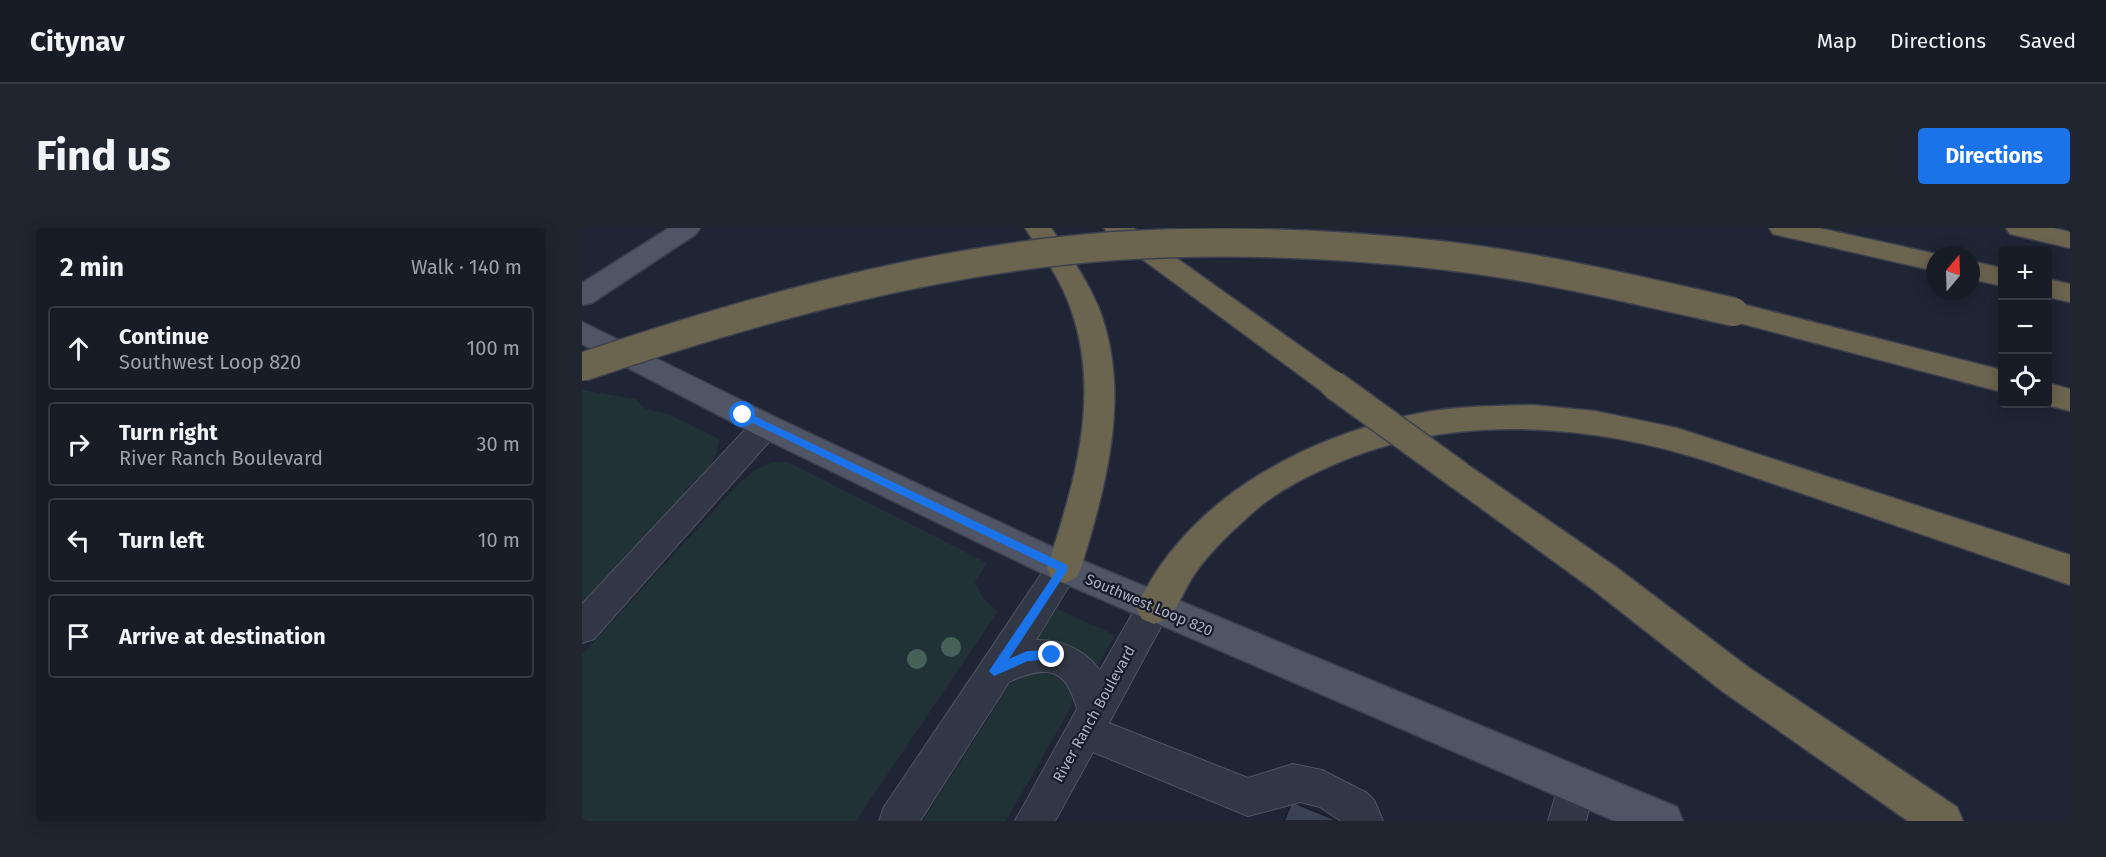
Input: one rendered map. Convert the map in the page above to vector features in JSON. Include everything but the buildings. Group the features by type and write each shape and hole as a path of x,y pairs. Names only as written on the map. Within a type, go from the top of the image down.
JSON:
{"highway":[{"path":"1038,228 1070,279 1088,315 1097,348 1102,388 1100,433 1087,498 1064,568"},
{"path":"1117,228 1604,578 1735,679 1943,821"},
{"path":"1782,228 1926,260"},
{"path":"2019,228 2070,240"},
{"path":"582,367 724,321 859,287 1068,251 1119,247 1302,245 1441,255 1530,269 1734,312 1998,380"},
{"path":"1980,272 1998,276"},
{"path":"2052,289 2070,293"},
{"path":"2052,395 2070,400"},
{"path":"1154,608 1180,566 1218,524 1277,478 1310,460 1385,432 1419,423 1459,418 1513,416 1565,418 1656,434 2070,570"}],"main road":[{"path":"582,296 677,230"},
{"name":"Southwest Loop 820","path":"582,332 596,345 1064,568 1154,608 1663,821"}],"street":[{"path":"582,628 766,426"},
{"path":"898,821 994,671 1064,568"},
{"name":"River Ranch Boulevard","path":"1034,821 1154,608"},
{"path":"994,671 1027,656 1052,655 1073,665 1087,680 1090,720 1248,797 1261,797 1295,783 1306,784 1348,800 1358,808 1364,821"},
{"path":"1567,821 1576,784"}],"shaded area":[{"path":"582,390 635,399 646,409 668,414 719,439 711,464 683,492 687,494 582,605"},
{"path":"774,462 788,462 987,563 975,582 984,600 998,611 856,821 582,821 582,655 741,481 757,469"},
{"path":"1057,609 1115,635 1098,665 1082,651 1070,646 1037,640"},
{"path":"1042,671 1056,675 1074,695 1069,711 1006,821 923,821 1009,685 1025,675"}],"route":[{"path":"743,415 1064,568 994,671 1027,656 1052,655"}]}
